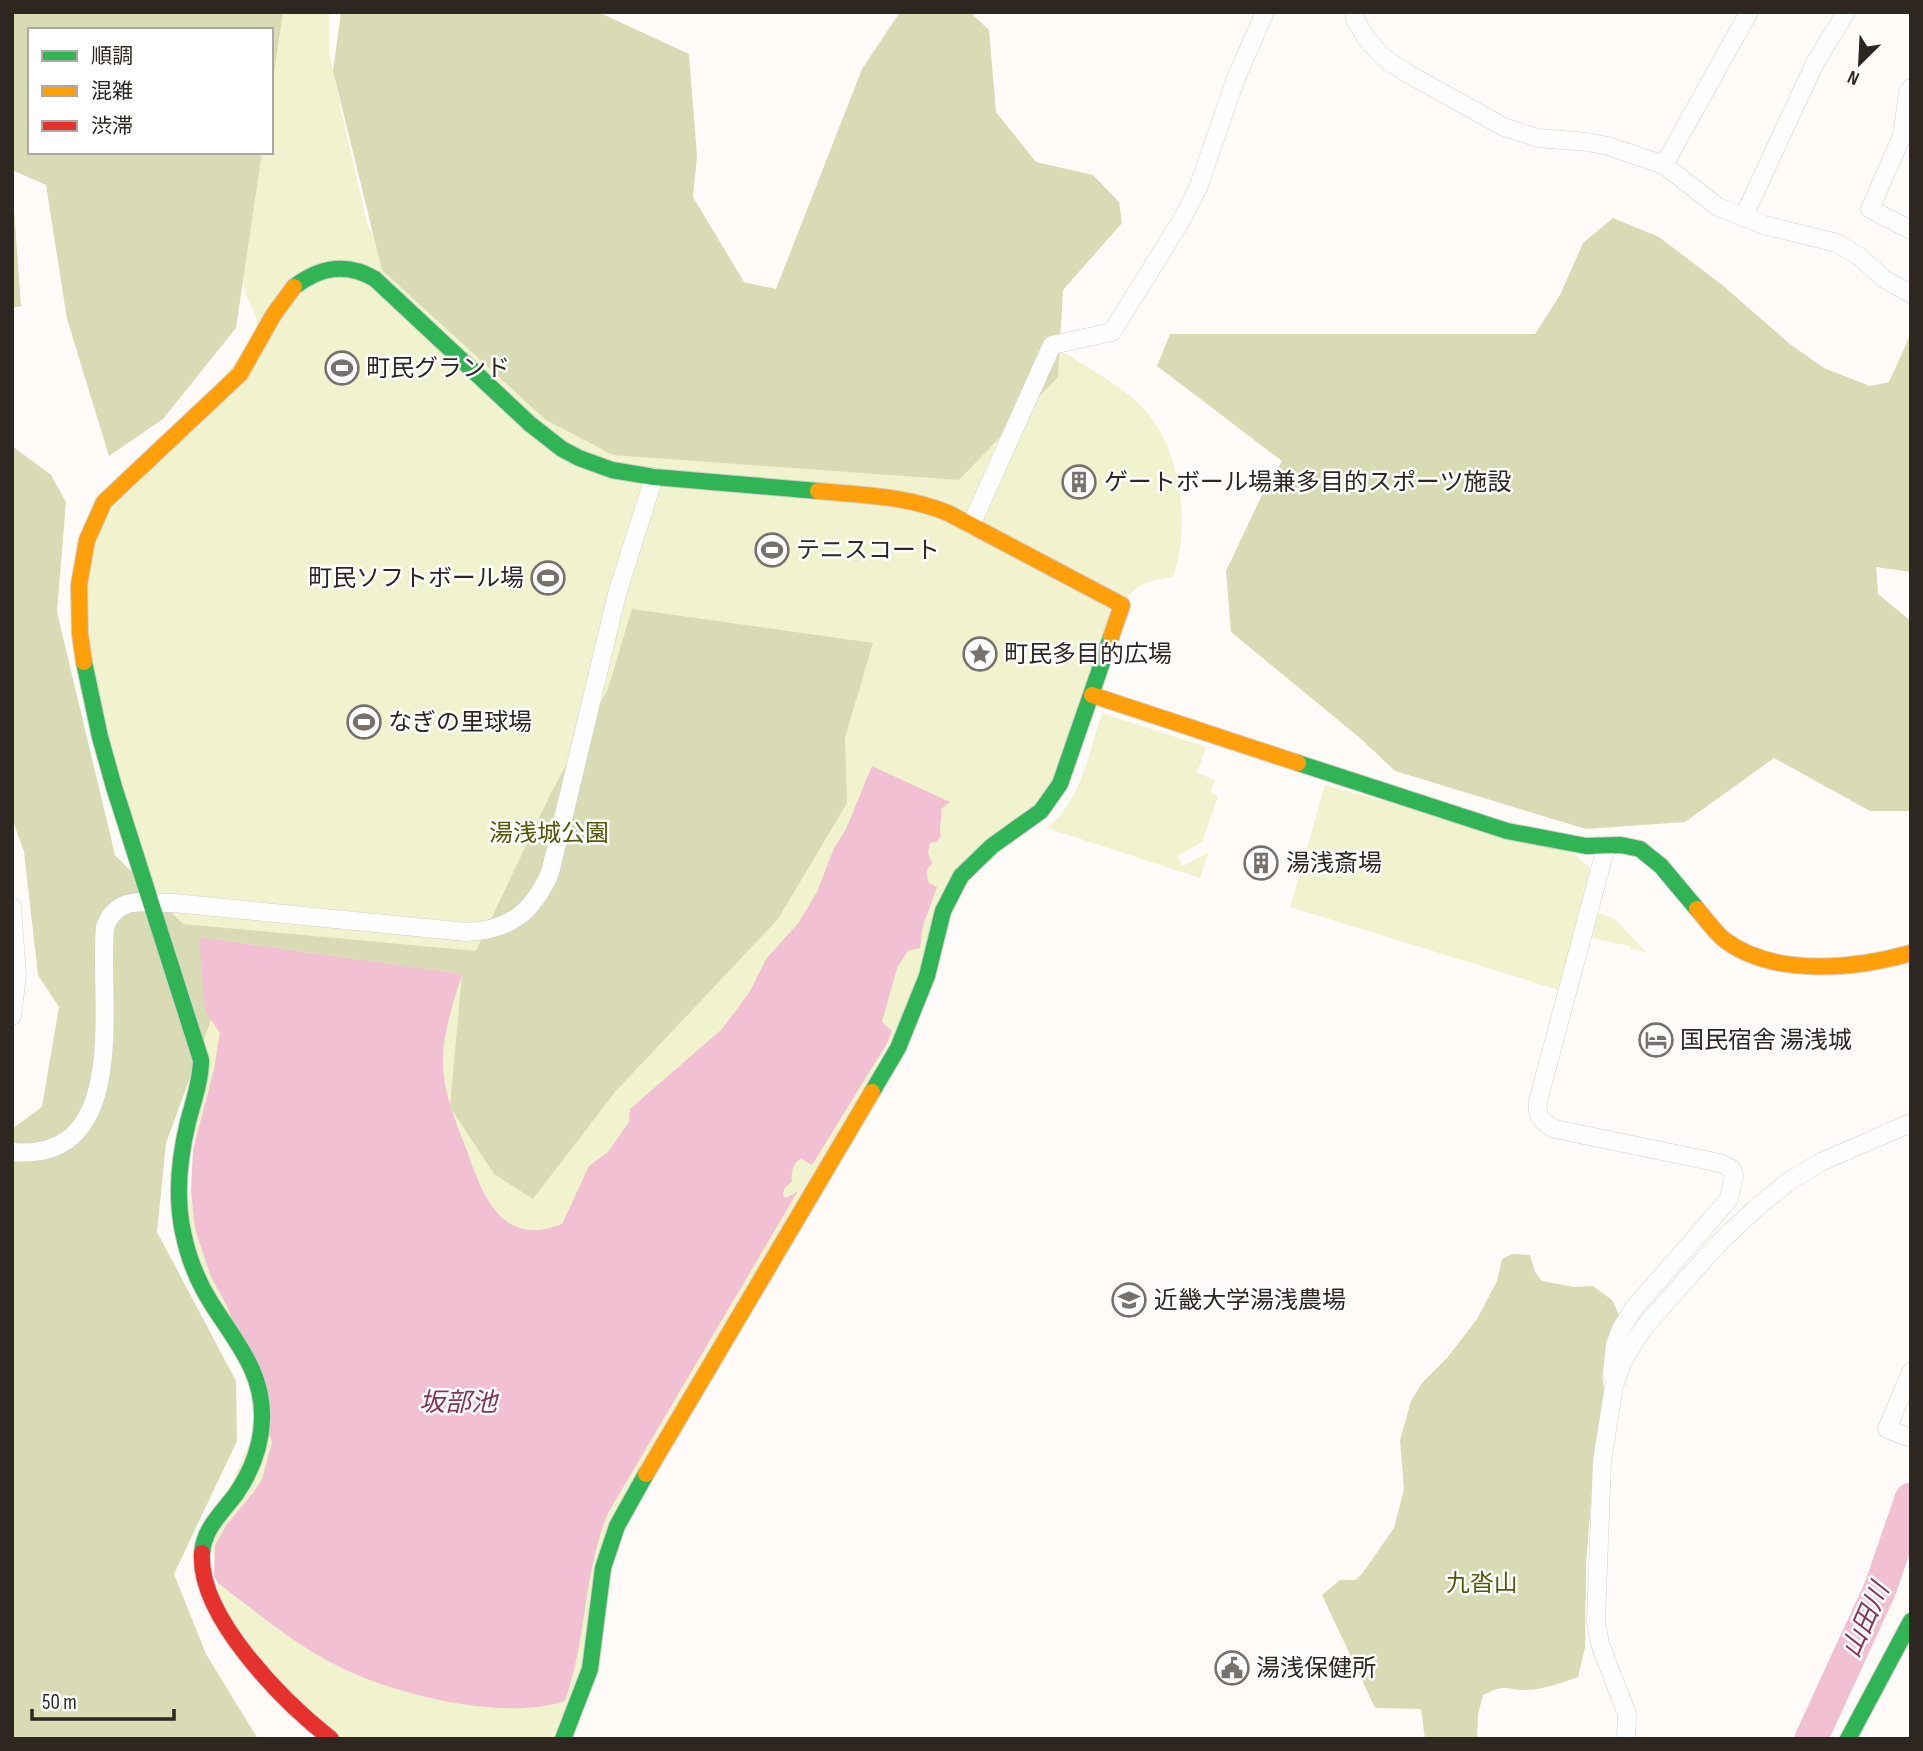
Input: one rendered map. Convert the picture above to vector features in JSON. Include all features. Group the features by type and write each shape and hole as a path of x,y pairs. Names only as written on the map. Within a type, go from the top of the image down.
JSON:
{"street":[{"path":"971,525 1052,345 1112,332 1181,221 1198,188 1236,78 1265,12"},
{"path":"1354,12 1366,38 1382,56 1405,72 1504,127 1538,138 1608,146 1664,165 1718,207 1743,218 1837,243 1860,257 1884,279 1911,294"},
{"path":"1664,165 1749,12"},
{"path":"1743,218 1815,63 1846,12"},
{"path":"1911,88 1908,92 1902,136 1870,209 1911,230"},
{"path":"331,1739 294,1709 272,1686 228,1626 202,1576 202,1545 210,1526 251,1469 262,1433 263,1411 255,1371 241,1342 210,1301 199,1281 186,1240 179,1196 180,1156 201,1073 201,1060 119,803 91,703 81,619 82,569 87,539 98,512 112,494 240,374 256,351 281,301 301,278 333,267 347,266 375,279 511,407 562,449 612,470 654,477 909,499 937,507 1122,605 1060,784 1041,811 974,861 950,894 937,928 927,976 898,1048 617,1526 603,1568 590,1669 564,1739"},
{"path":"12,1152 34,1152 55,1146 76,1130 91,1110 103,1069 106,927 114,910 119,906 138,902 195,905 466,932 494,929 524,912 541,892 550,873 617,594 654,477"},
{"path":"1092,695 1496,828 1538,838 1606,847 1632,846 1650,856 1725,941 1758,957 1781,963 1845,966 1889,960 1911,953"},
{"path":"1606,847 1538,1101 1538,1114 1542,1121 1555,1129 1720,1163 1732,1169 1734,1175 1729,1199 1634,1308 1621,1329 1612,1362 1613,1396"},
{"path":"12,906 17,975 12,1016"},
{"path":"1626,1739 1627,1714 1600,1644 1595,1621 1602,1461 1613,1396 1623,1361 1645,1326 1736,1226 1788,1182 1821,1162 1911,1123"},
{"path":"1905,1435 1887,1429 1911,1372"},
{"path":"1848,1739 1911,1622"}],"green space":[{"path":"12,12 283,12 273,80 273,28 28,28 28,154 262,154 236,328 163,419 109,456 67,319 46,185 12,170"},
{"name":"湯浅城公園","path":"248,12 329,12 329,51 342,114 368,227 383,250 1052,345 1109,380 1140,405 1165,441 1179,486 1182,534 1173,577 1143,584 1133,591 1122,605 1060,784 974,861 927,976 630,1503 563,1739 331,1739 221,1614 210,1526 220,1511 263,1411 186,1240 201,1073 91,703 87,539 258,336 256,317 245,293 242,273 254,154 273,154 273,28 268,28"},
{"path":"341,12 598,12 689,54 697,156 693,197 744,282 776,289 862,69 900,12 970,12 989,30 996,112 1036,162 1093,175 1119,202 1122,223 1063,290 1058,377 959,480 613,455 546,420 382,270 333,71"},
{"path":"12,181 21,306 12,308"},
{"path":"1613,218 1659,237 1721,284 1790,344 1824,368 1870,386 1889,382 1911,333 1911,572 1876,567 1878,594 1911,621 1911,811 1870,811 1774,758 1685,822 1586,829 1395,771 1360,738 1231,632 1226,571 1262,495 1282,461 1157,366 1170,334 1535,334 1560,295 1583,243"},
{"path":"12,446 51,475 66,502 57,612 115,855 183,924 476,951 551,793 608,689 632,609 873,643 845,737 847,803 778,919 615,1092 533,1199 494,1174 450,1107 462,974 199,937 211,1020 166,1143 157,1232 236,1381 237,1441 174,1574 206,1654 258,1739 12,1739 12,1129 42,1107 59,1007 38,975 24,852 12,818"},
{"path":"1102,713 1206,747 1197,773 1215,780 1211,792 1218,797 1202,842 1177,856 1183,866 1208,853 1200,878 1047,828 1059,817 1076,790"},
{"path":"1325,785 1573,853 1594,871 1559,990 1290,907"},
{"path":"1598,913 1615,919 1646,952 1592,938"},
{"name":"九沓山","path":"1512,1254 1530,1255 1535,1272 1542,1281 1574,1287 1593,1286 1612,1300 1619,1315 1610,1333 1602,1373 1604,1390 1595,1452 1586,1564 1585,1648 1578,1677 1540,1688 1501,1688 1483,1695 1478,1714 1477,1739 1425,1739 1421,1709 1375,1708 1322,1595 1340,1580 1355,1580 1362,1574 1394,1528 1404,1489 1400,1440 1411,1401 1422,1383 1447,1358 1477,1319 1497,1281 1502,1259"}],"water":[{"name":"坂部池","path":"872,766 950,802 941,809 941,836 936,842 930,843 928,853 932,864 927,871 927,878 929,883 937,887 923,926 920,948 908,951 897,968 882,1022 892,1031 886,1045 812,1165 801,1159 794,1165 792,1181 784,1189 783,1196 786,1198 798,1191 608,1513 594,1559 577,1654 565,1701 540,1707 510,1708 447,1702 384,1685 356,1674 302,1645 218,1583 214,1576 215,1545 227,1524 262,1479 272,1442 227,1306 211,1277 195,1229 191,1190 193,1150 214,1069 220,1033 205,1010 199,937 462,974 448,1021 443,1057 444,1079 451,1109 478,1181 496,1212 523,1229 540,1230 562,1224 589,1166 608,1152 629,1122 630,1109 722,1029 749,993 766,959 799,922 817,892"}],"waterway":[{"name":"山田川","path":"1811,1739 1880,1589 1911,1499"}],"traffic: fast":[{"path":"294,287 314,275 333,269 354,270 375,279 530,424 562,449 579,458 612,470 654,477 818,491"},
{"path":"872,1092 898,1048 927,976 943,911 961,876 992,846 1041,811 1060,784 1111,637"},
{"path":"84,662 114,787 201,1060 179,1177 179,1204 185,1241 201,1285 253,1371 261,1402 260,1440 251,1468 236,1494 210,1528 202,1553"},
{"path":"1298,763 1507,831 1586,846 1621,845 1640,849 1661,866 1697,909"},
{"path":"563,1739 590,1669 603,1568 617,1526 646,1474"},
{"path":"1848,1739 1911,1621"}],"traffic: slow":[{"path":"84,662 80,634 79,585 87,540 104,502 240,374 274,314 294,287"},
{"path":"818,491 901,500 948,513 1122,605 1111,637"},
{"path":"1092,695 1298,763"},
{"path":"1697,909 1726,941 1746,953 1792,965 1841,966 1911,953"},
{"path":"646,1474 872,1092"}],"traffic: jam":[{"path":"202,1553 204,1578 214,1604 247,1656 290,1703 331,1739"}],"place":[{"name":"町民グランド","path":"342,368"},
{"name":"ゲートボール場兼多目的スポーツ施設","path":"1079,482"},
{"name":"テニスコート","path":"772,550"},
{"name":"町民ソフトボール場","path":"548,578"},
{"name":"町民多目的広場","path":"980,654"},
{"name":"なぎの里球場","path":"364,722"},
{"name":"湯浅斎場","path":"1261,863"},
{"name":"国民宿舎 湯浅城","path":"1656,1040"},
{"name":"近畿大学湯浅農場","path":"1129,1300"},
{"name":"湯浅保健所","path":"1232,1668"}]}
